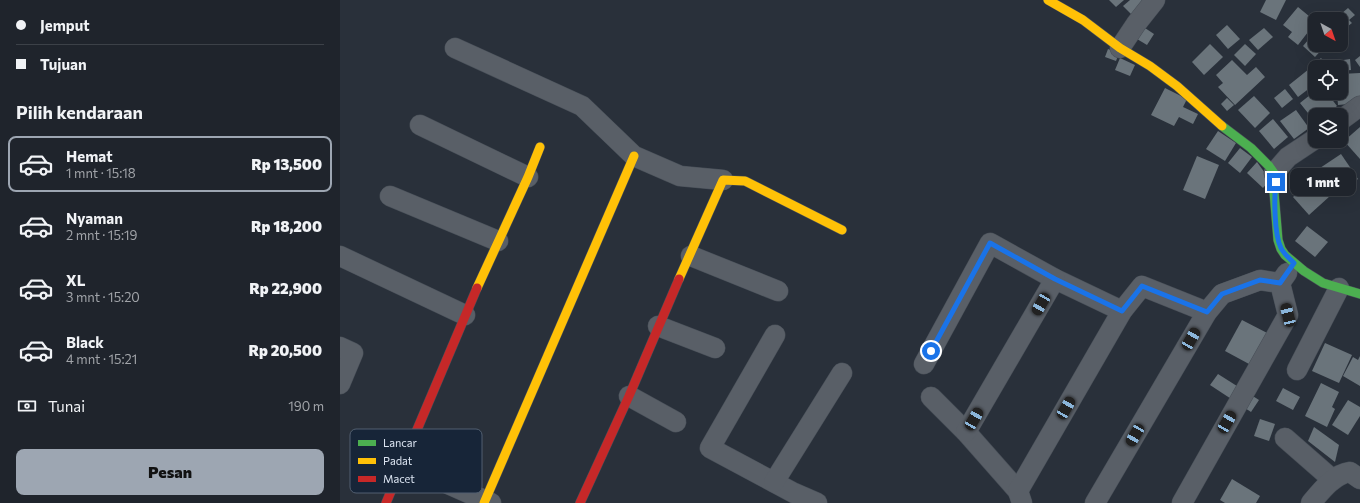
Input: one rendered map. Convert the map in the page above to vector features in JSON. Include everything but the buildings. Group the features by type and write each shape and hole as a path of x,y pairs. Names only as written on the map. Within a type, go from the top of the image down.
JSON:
{"street":[{"path":"1048,0 1083,20 1120,48 1150,66 1177,86 1225,129 1251,148 1269,166 1274,174 1276,182 1274,192 1278,240 1285,255 1323,283 1360,294"},
{"path":"1120,48 1136,24 1155,0"},
{"path":"455,48 582,106 634,156 680,176 745,181 842,230"},
{"path":"1348,115 1360,106"},
{"path":"420,125 528,177"},
{"path":"1274,174 1288,157 1308,144"},
{"path":"418,429 465,315 528,177 540,147"},
{"path":"467,493 487,502 634,156"},
{"path":"580,503 629,396 658,326 691,256 723,180"},
{"path":"390,196 498,241"},
{"path":"924,364 990,243 1055,279 1122,311"},
{"path":"340,256 465,315"},
{"path":"691,256 778,291"},
{"path":"1182,503 1288,315 1280,283 1294,263"},
{"path":"966,432 1055,279"},
{"path":"1095,503 1207,312 1222,294 1260,280 1280,283"},
{"path":"931,397 966,432 1020,497 1122,311 1142,286 1207,312"},
{"path":"1297,370 1339,288"},
{"path":"658,326 715,348"},
{"path":"776,335 710,448 774,482 790,498 817,503"},
{"path":"340,347 353,353 340,384"},
{"path":"774,482 842,373"},
{"path":"629,396 676,422"},
{"path":"1285,438 1333,480"},
{"path":"1311,503 1333,480 1342,474 1350,472 1360,479"},
{"path":"386,503 391,493"}],"traffic: fast":[{"path":"1222,126 1251,148 1274,173 1278,240 1285,255 1304,271 1323,283 1360,294"}],"traffic: slow":[{"path":"1048,0 1083,20 1120,48 1150,66 1177,86 1222,126"},
{"path":"477,288 528,177 540,147"},
{"path":"484,503 634,156"},
{"path":"679,279 723,180 745,181 842,230"}],"traffic: jam":[{"path":"580,503 629,396 679,279"},
{"path":"417,429 477,288"},
{"path":"386,503 390,493"}],"route":[{"path":"931,351 990,243 1055,279 1122,311 1142,286 1207,312 1222,294 1260,280 1280,283 1294,263 1285,255 1278,240 1274,192 1276,182"}]}
